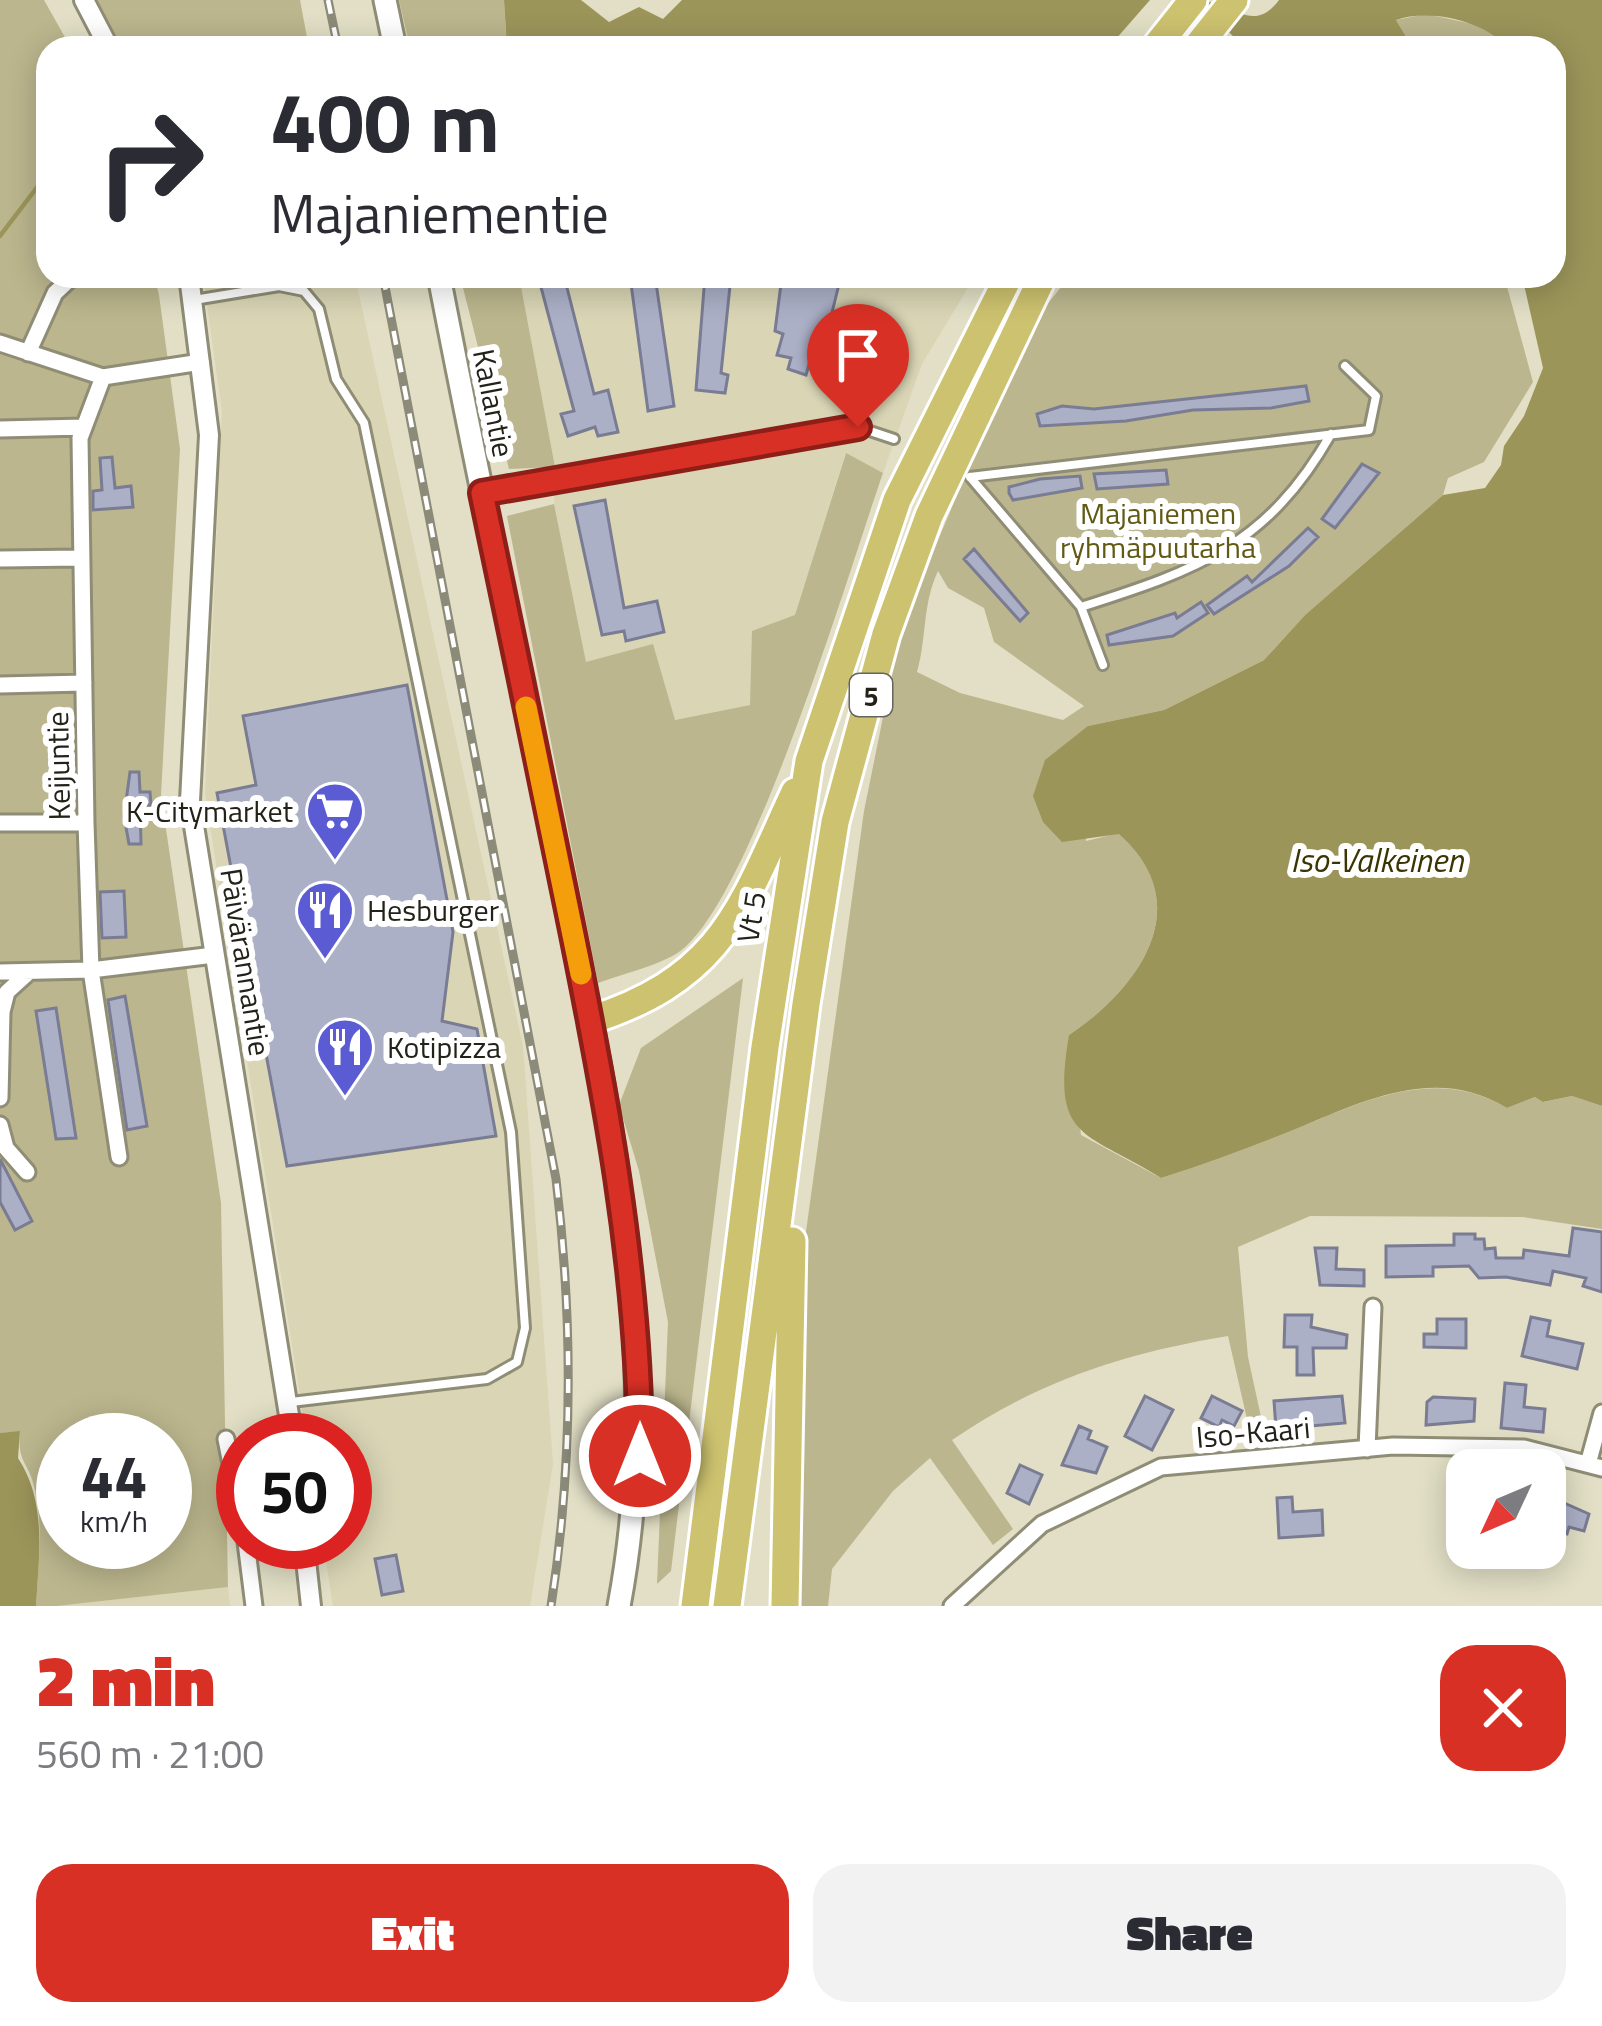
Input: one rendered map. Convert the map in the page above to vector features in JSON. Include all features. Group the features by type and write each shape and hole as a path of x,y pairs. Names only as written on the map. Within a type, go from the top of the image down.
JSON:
{"highway":[{"path":"1205,36 1234,0"},
{"path":"1164,36 1190,3"},
{"name":"Vt 5","path":"695,1606 765,1047 809,760 896,500 1003,288"},
{"name":"5","path":"728,1606 806,1004 835,822 886,634 929,516 1037,288"},
{"path":"591,1020 657,994 717,945 748,894 809,760"},
{"path":"785,1606 792,1140"}],"main road":[{"path":"386,0 393,36"},
{"name":"Kallantie","path":"441,288 591,1020 640,1356 640,1456 619,1606"}],"street":[{"path":"84,0 104,36"},
{"path":"28,353 60,288"},
{"name":"Päivärannantie","path":"192,288 209,435 188,773 290,1413"},
{"path":"0,343 103,377 201,362"},
{"name":"Keijuntie","path":"103,377 80,438 86,823 91,970 119,1157"},
{"path":"0,430 84,428"},
{"path":"0,559 82,558"},
{"path":"0,686 84,682"},
{"path":"0,823 86,823"},
{"path":"0,972 91,970 214,955"},
{"path":"0,1099 2,1012 7,992 28,972"},
{"path":"0,1125 6,1148 27,1172"},
{"path":"1367,1449 1372,1307"},
{"path":"1595,1466 1602,1413"},
{"name":"Iso-Kaari","path":"952,1606 1042,1524 1161,1467 1367,1449 1525,1448 1595,1466"},
{"path":"249,1569 254,1606"},
{"path":"307,1569 310,1606"}],"lane":[{"path":"194,300 267,288"},
{"path":"289,288 304,291 319,309 337,379 364,423 511,1132 524,1328 518,1362 487,1379 289,1402"},
{"path":"1103,665 1082,608 970,477 1369,430 1376,396 1345,366"},
{"path":"482,493 858,427 894,439"},
{"path":"1082,608 1192,572 1262,524 1312,467 1331,434"}],"shaded area":[{"path":"205,288 358,288 523,1046 553,1464 530,1606 333,1606 327,1569 372,1569 372,1413 303,1413 205,794 222,412"},
{"path":"521,288 968,288 922,364 883,473 845,454 795,615 750,705 674,720 586,662 554,504 555,467"},
{"path":"228,1587 230,1606 57,1606"}],"green space":[{"path":"0,0 44,0 64,36 36,36 36,288 157,288 180,449 161,795 221,1203 225,1413 216,1413 216,1569 228,1569 228,1587 36,1606 38,1569 192,1569 192,1413 36,1413 36,1496 20,1432 0,1433"},
{"path":"97,0 300,0 307,36 114,36"},
{"path":"399,0 504,0 506,35 514,36 407,36"},
{"path":"1426,14 1487,27 1496,36 1406,36 1396,20"},
{"path":"463,288 521,288 555,467 509,469"},
{"name":"Majaniemen ryhmäpuutarha","path":"1060,288 1507,288 1533,382 1484,462 1448,478 1443,495 1305,615 1264,660 1164,710 1088,726 1086,841 1119,833 1142,860 1155,888 1157,915 1151,943 1137,969 1118,993 1069,1035 1081,1135 1161,1178 1404,1091 1455,1090 1507,1108 1535,1097 1544,1102 1572,1096 1602,1106 1602,1229 1522,1217 1310,1216 1238,1247 1248,1357 1266,1440 1252,1441 1228,1336 1084,1372 1017,1401 952,1440 1013,1529 993,1545 930,1458 893,1491 832,1569 828,1606 797,1606 800,1275 864,811 894,663 914,597 1041,312","holes":["938,571 948,588 984,608 994,642 1084,706 1063,720 960,693 917,672 929,596"]},
{"path":"846,453 883,473 765,807 705,925 676,954 598,983 507,516 554,504 586,662 653,644 675,720 750,705 752,631 795,615"},
{"path":"743,978 671,1571 657,1584 668,1322 639,1171 619,1105 641,1048"}],"water":[{"path":"504,0 581,0 609,22 639,7 663,19 682,0 1150,0 1118,36 506,36"},
{"name":"Iso-Valkeinen","path":"1196,0 1250,16 1260,15 1279,0 1602,0 1602,1106 1572,1096 1543,1102 1535,1097 1507,1108 1455,1089 1404,1091 1353,1105 1161,1178 1079,1128 1065,1095 1069,1035 1118,993 1137,969 1151,943 1157,916 1155,888 1142,861 1119,834 1062,842 1043,822 1033,796 1045,760 1088,726 1164,710 1264,660 1305,615 1443,495 1485,488 1501,465 1504,446 1524,416 1543,368 1525,288 1566,288 1566,36 1494,36 1456,19 1425,16 1396,20 1406,36 1233,36"},
{"path":"20,1431 18,1458 36,1506 36,1606 0,1606 0,1433"}],"building":[{"path":"541,288 567,288 594,394 608,390 618,432 598,436 595,427 568,436 561,414 574,411"},
{"path":"632,288 657,288 674,406 648,411"},
{"path":"704,288 730,288 721,373 728,375 725,393 696,390"},
{"path":"780,288 838,288 824,345 815,343 806,375 788,369 791,358 777,355 783,334 775,331"},
{"path":"1306,386 1309,401 1271,408 1193,410 1126,421 1040,426 1037,414 1062,406 1094,409"},
{"path":"112,457 115,488 131,486 133,507 93,510 93,491 102,490 100,458"},
{"path":"1362,464 1379,473 1335,528 1322,519"},
{"path":"1166,470 1168,484 1097,489 1094,474"},
{"path":"1080,476 1082,488 1013,500 1009,493 1009,487 1040,479"},
{"path":"605,500 624,608 657,601 664,632 626,641 624,631 602,635 574,506"},
{"path":"1308,528 1318,537 1289,566 1214,614 1207,605 1247,576 1252,582"},
{"path":"974,549 1028,613 1020,621 964,559"},
{"path":"1201,602 1208,613 1173,636 1109,645 1107,635 1175,613 1177,618"},
{"name":"K-Citymarket","path":"407,685 453,932 442,1021 477,1029 496,1136 287,1166 217,793 256,785 243,716"},
{"path":"130,772 139,772 140,792 150,792 151,805 140,805 141,844 129,844 124,816"},
{"path":"124,891 126,937 102,938 100,892"},
{"path":"125,996 147,1126 127,1130 108,1000"},
{"path":"56,1008 76,1138 56,1139 36,1011"},
{"path":"0,1159 32,1221 15,1230 0,1202"},
{"path":"1573,1228 1602,1232 1602,1292 1583,1286 1586,1278 1553,1271 1550,1285 1506,1277 1479,1278 1469,1266 1433,1267 1433,1276 1386,1277 1386,1246 1454,1245 1454,1234 1475,1234 1475,1239 1484,1239 1485,1249 1495,1248 1496,1258 1523,1258 1524,1250 1569,1256"},
{"path":"1315,1248 1337,1248 1336,1269 1364,1270 1364,1286 1320,1285"},
{"path":"1285,1315 1312,1315 1311,1327 1347,1335 1346,1348 1313,1348 1314,1375 1297,1375 1297,1347 1284,1347"},
{"path":"1531,1317 1550,1321 1547,1336 1583,1344 1577,1369 1522,1356"},
{"path":"1437,1319 1466,1319 1466,1348 1424,1347 1424,1334 1437,1334"},
{"path":"1505,1383 1526,1385 1524,1407 1545,1409 1543,1432 1501,1428"},
{"path":"1145,1396 1173,1410 1152,1450 1125,1436"},
{"path":"1212,1396 1242,1411 1234,1426 1222,1420 1219,1427 1201,1418"},
{"path":"1342,1396 1345,1423 1276,1429 1274,1401"},
{"path":"1433,1397 1475,1399 1474,1421 1426,1425 1427,1402"},
{"path":"1079,1426 1091,1431 1088,1439 1107,1447 1096,1473 1062,1465"},
{"path":"1020,1465 1042,1475 1029,1504 1007,1493"},
{"path":"1292,1497 1293,1512 1322,1510 1323,1535 1279,1538 1277,1498"},
{"path":"1566,1504 1589,1514 1584,1531 1569,1527 1567,1534"},
{"path":"396,1555 403,1591 382,1595 375,1559"}],"waterway":[{"path":"0,236 36,189"}],"railway":[{"path":"328,0 336,36"},
{"path":"385,288 556,1179 568,1393 551,1606"}],"slow traffic":[{"path":"526,707 581,974"}],"place":[{"name":"K-Citymarket","path":"335,862"},
{"name":"Hesburger","path":"325,961"},
{"name":"Kotipizza","path":"345,1098"}],"route":[{"path":"640,1456 640,1356 633,1289 591,1020 482,493 858,427"}]}
